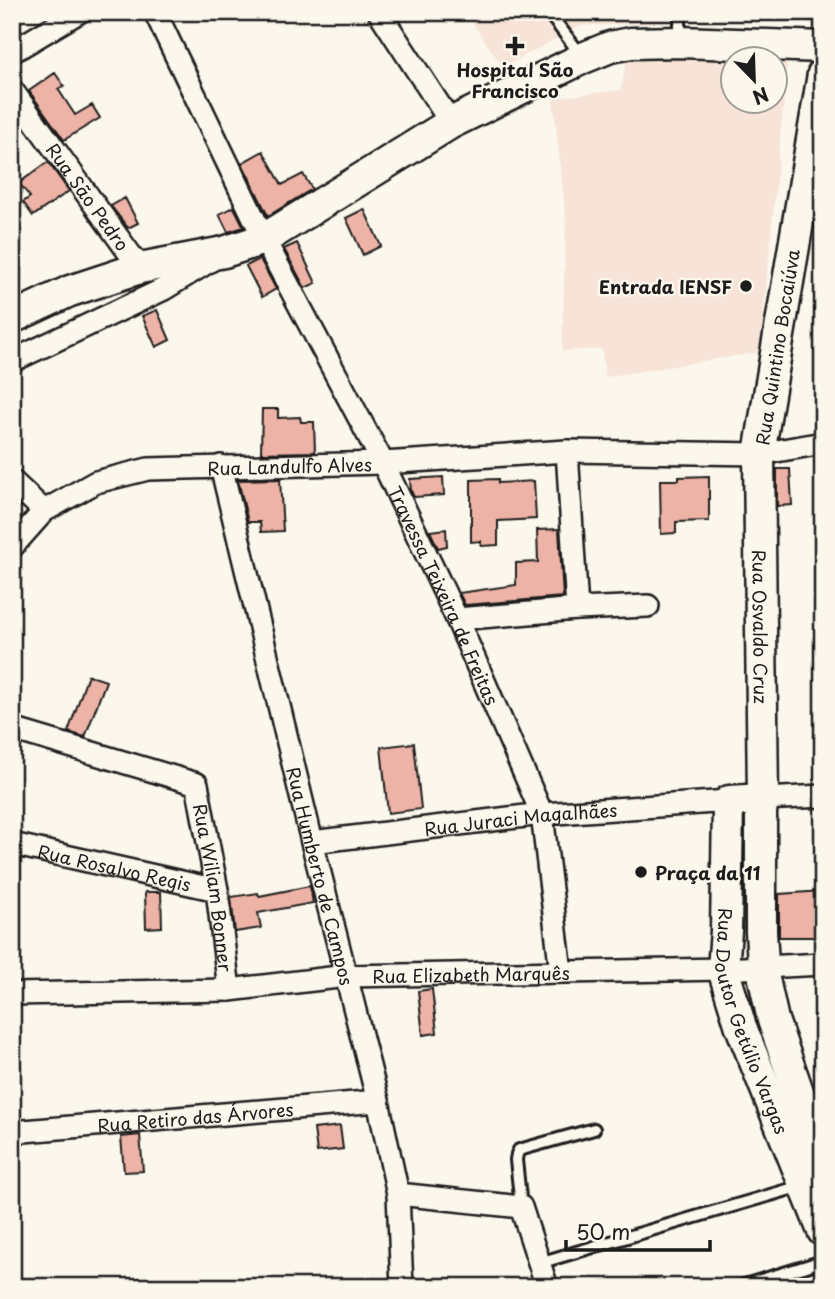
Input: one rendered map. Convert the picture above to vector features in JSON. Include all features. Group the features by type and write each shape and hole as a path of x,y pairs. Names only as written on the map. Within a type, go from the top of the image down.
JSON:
{"main road":[{"path":"12,318 70,291 140,268 224,252 264,239 451,123 610,47 631,43 680,42 823,47"},
{"name":"Rua Quintino Bocaiúva","path":"759,454 823,74"},
{"name":"Rua Osvaldo Cruz","path":"759,454 762,805"},
{"path":"728,808 762,805"},
{"name":"Rua Doutor Getúlio Vargas","path":"762,805 761,932 764,979 813,1174 823,1231"},
{"name":"Rua Doutor Getúlio Vargas","path":"728,808 723,969 741,1027 813,1174"},
{"path":"726,931 761,932"}],"street":[{"path":"12,52 79,12"},
{"name":"Travessa Teixeira de Freitas","path":"155,12 264,239 383,463 457,619 542,814 561,972"},
{"path":"379,12 451,123"},
{"name":"Rua São Pedro","path":"12,90 140,268"},
{"path":"12,361 164,289 224,252"},
{"name":"Rua Landulfo Alves","path":"12,547 44,510 96,482 148,469 383,463 567,452 759,454 823,443"},
{"path":"567,452 576,609"},
{"name":"Rua Humberto de Campos","path":"221,466 378,1101 398,1194 402,1287"},
{"path":"12,481 44,510"},
{"path":"457,619 648,606"},
{"name":"Rua Wiliam Bonner","path":"12,729 197,783 217,890 229,990"},
{"path":"762,805 823,796"},
{"name":"Rua Juraci Magalhães","path":"312,842 542,814 728,808"},
{"name":"Rua Rosalvo Regis","path":"12,844 217,890"},
{"name":"Rua Elizabeth Marquês","path":"12,994 229,990 347,976 723,969 823,964"},
{"name":"Rua Retiro das Árvores","path":"12,1132 378,1101"},
{"path":"398,1194 521,1207 547,1287"}],"lane":[{"path":"548,12 583,58"},
{"path":"680,12 680,42"},
{"path":"521,1207 516,1160 519,1150 594,1129"},
{"path":"539,1263 813,1174"},
{"path":"738,1287 823,1261"}],"shaded area":[{"name":"Hospital São Francisco","path":"465,12 663,12 664,22 580,26 503,67"},
{"path":"629,49 720,52 720,116 782,116 760,352 605,377 602,349 562,351 566,220 553,98 621,90"}],"green space":[{"path":"752,816 751,928 738,915 741,823"}],"building":[{"path":"55,73 64,86 58,89 75,115 92,105 100,118 64,140 29,91"},
{"path":"263,151 282,185 303,174 312,189 268,216 242,163"},
{"path":"48,162 69,191 33,216 23,202 30,197 19,183"},
{"path":"125,198 138,223 128,228 111,206"},
{"path":"234,207 244,227 228,232 219,214"},
{"path":"364,209 381,246 363,255 346,218"},
{"path":"297,243 316,283 305,288 284,249"},
{"path":"260,259 276,289 262,297 246,266"},
{"path":"157,310 170,340 156,347 142,316"},
{"path":"262,409 278,409 278,418 300,417 301,422 314,422 315,452 261,453"},
{"path":"777,469 790,469 792,505 777,506"},
{"path":"709,476 709,521 676,522 676,533 661,534 660,480"},
{"path":"443,477 444,495 414,497 410,479"},
{"path":"280,479 283,531 261,532 260,522 248,522 238,480"},
{"path":"498,479 498,483 534,481 536,519 498,521 498,545 481,546 481,541 471,542 471,480"},
{"path":"446,529 447,546 438,548 430,531"},
{"path":"559,529 563,597 465,605 459,593 516,585 516,563 538,562 537,530"},
{"path":"88,675 106,681 85,737 68,732"},
{"path":"414,743 421,809 388,813 381,747"},
{"path":"310,886 313,903 258,913 261,928 235,932 231,897 258,893 259,896"},
{"path":"823,891 823,910 818,910 821,937 779,937 779,894"},
{"path":"145,892 161,892 162,927 146,928"},
{"path":"432,989 437,1033 423,1035 418,991"},
{"path":"340,1126 343,1149 317,1152 314,1129"},
{"path":"140,1135 143,1171 124,1172 121,1137"}],"place":[{"name":"Hospital São Francisco","path":"515,46"},
{"name":"Entrada IENSF","path":"746,286"},
{"name":"Praça da 11","path":"641,872"}]}
